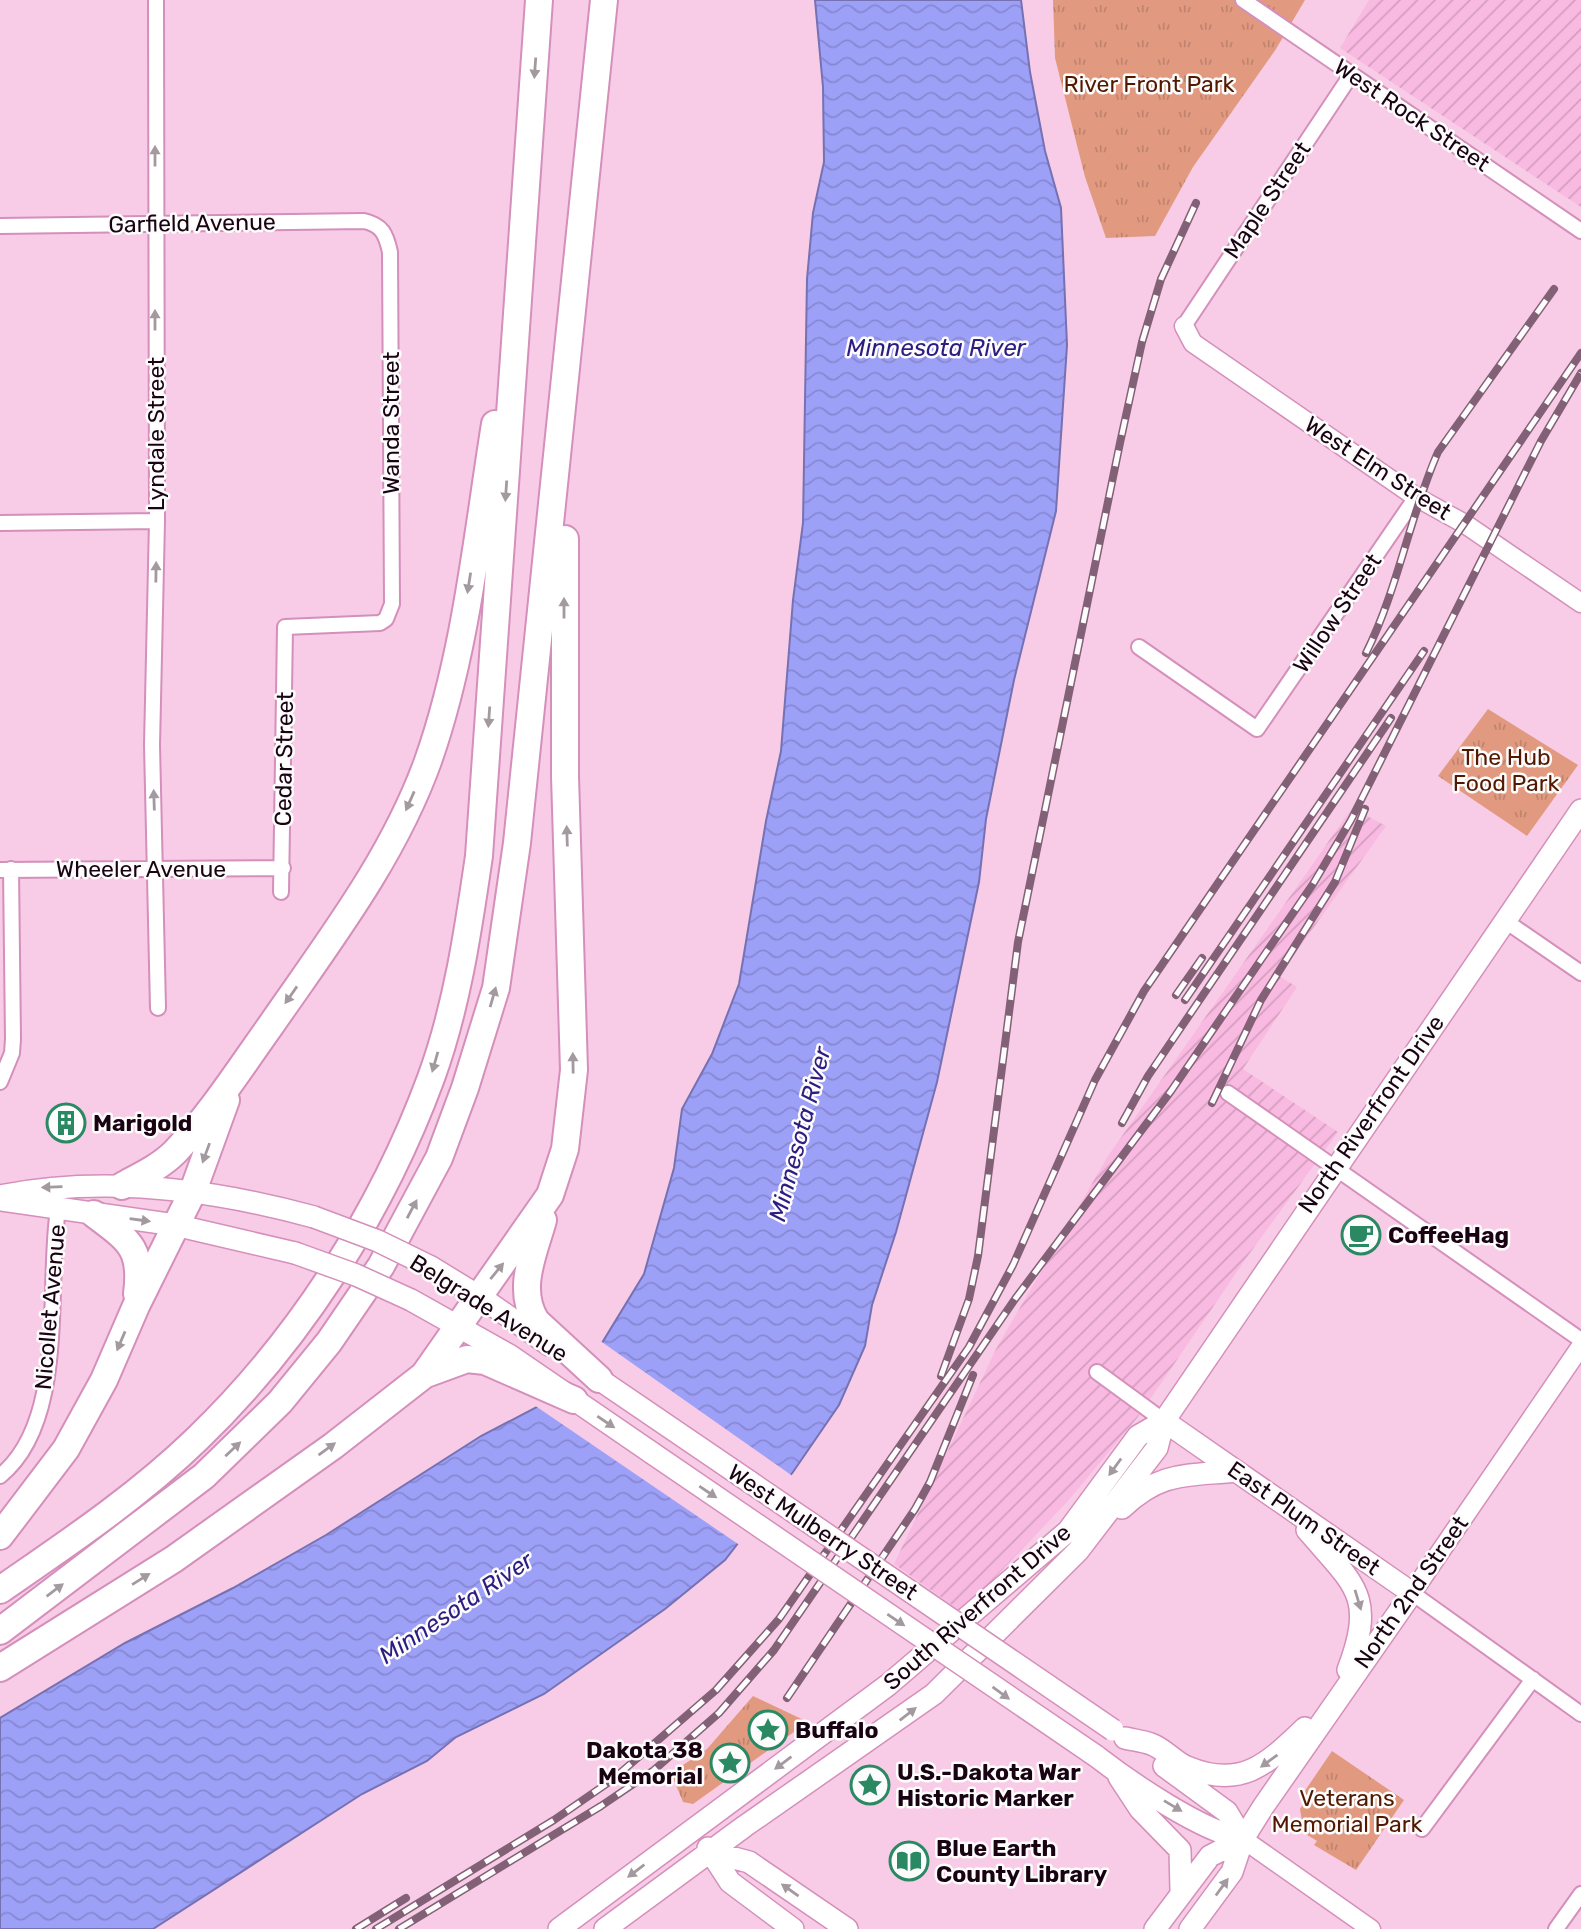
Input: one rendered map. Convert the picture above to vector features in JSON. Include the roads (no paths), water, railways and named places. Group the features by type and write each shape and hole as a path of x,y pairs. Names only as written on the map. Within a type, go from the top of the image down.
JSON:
{"highway":[{"path":"0,1590 87,1530 141,1488 197,1439 249,1383 293,1330 371,1208 405,1142 431,1077 468,932 479,856 539,0"},
{"path":"0,1631 204,1476 280,1402 329,1342 381,1266 439,1158 465,1088 496,988 519,829 604,0"},
{"path":"122,1186 158,1166 174,1152 239,1070 373,876 427,764 445,708 459,645 520,274"},
{"path":"567,378 565,776 574,1070 565,1149 527,1277 526,1294 532,1326 599,1379"},
{"path":"0,1536 66,1449 104,1380 136,1306 193,1191 205,1153 239,1070"},
{"path":"0,1668 174,1559 333,1446 424,1374 477,1295 513,1251 550,1195"},
{"path":"93,1214 120,1234 134,1251 141,1268 136,1306"},
{"path":"424,1374 467,1359 505,1361 574,1400"}],"main road":[{"name":"North Riverfront Drive","path":"1164,1421 1334,1167 1581,810"},
{"name":"Belgrade Avenue","path":"0,1198 42,1187 122,1186 193,1191 259,1203 314,1217 378,1241 532,1326"},
{"name":"Belgrade Avenue","path":"0,1198 175,1225 295,1253 356,1275 411,1300 457,1326 505,1361"},
{"name":"West Mulberry Street","path":"599,1379 1119,1734 1227,1812 1243,1839"},
{"name":"West Mulberry Street","path":"574,1400 1116,1772"},
{"name":"East Plum Street","path":"1164,1421 1412,1593"},
{"name":"South Riverfront Drive","path":"605,1929 934,1694 1078,1551 1157,1448 1164,1421"},
{"name":"South Riverfront Drive","path":"559,1929 888,1685 1068,1531 1138,1436 1164,1421"},
{"path":"1078,1551 1148,1486 1183,1476 1236,1471"},
{"path":"1119,1734 1153,1744 1186,1767 1213,1775 1248,1772 1267,1765 1338,1698 1361,1635 1361,1606 1348,1577 1288,1507"},
{"name":"North 2nd Street","path":"1190,1929 1232,1872 1243,1839 1412,1593"},
{"path":"1116,1772 1222,1835 1243,1839"},
{"path":"1116,1772 1140,1809 1180,1850 1181,1891"},
{"path":"691,1831 712,1852 730,1882 793,1929"},
{"name":"North 2nd Street","path":"1155,1929 1181,1891 1195,1878 1210,1856 1243,1839"},
{"path":"712,1852 749,1861 847,1929"}],"street":[{"name":"Lyndale Street","path":"156,0 157,521 152,745 158,1008"},
{"name":"West Rock Street","path":"1243,0 1581,231"},
{"name":"Maple Street","path":"1184,326 1351,75"},
{"name":"Garfield Avenue","path":"0,226 364,221 382,228"},
{"name":"Wanda Street","path":"285,626 370,625 386,619 392,604 390,252 382,228"},
{"name":"West Elm Street","path":"1184,326 1193,343 1416,496 1465,524 1581,603"},
{"name":"Willow Street","path":"1139,647 1257,729 1416,496"},
{"path":"0,523 157,521"},
{"name":"Cedar Street","path":"281,892 285,626"},
{"name":"Wheeler Avenue","path":"6,870 283,868"},
{"path":"0,1082 12,1053 6,870"},
{"path":"1504,920 1581,973"},
{"path":"1228,1093 1581,1340"},
{"name":"Nicollet Avenue","path":"0,1476 13,1465 28,1442 39,1416 46,1385 58,1209"},
{"name":"North 2nd Street","path":"1412,1593 1581,1346"},
{"path":"1097,1372 1164,1421"},
{"name":"East Plum Street","path":"1412,1593 1581,1714"},
{"path":"1422,1829 1533,1679"},
{"path":"1243,1839 1371,1929"},
{"path":"1556,1929 1581,1894"}],"water":[{"name":"Minnesota River","path":"815,0 1021,0 1030,72 1045,151 1061,208 1067,345 1056,511 1014,680 986,819 979,882 937,1082 896,1232 872,1305 865,1346 839,1405 793,1472 725,1560 665,1609 544,1694 456,1737 427,1761 362,1794 153,1929 0,1929 0,1718 125,1643 233,1588 326,1535 481,1436 537,1407 586,1369 644,1274 674,1168 682,1109 712,1054 739,984 766,821 781,751 793,600 803,523 807,279 813,213 824,162 823,87"}],"railway":[{"path":"941,1376 969,1299 978,1256 1018,942 1120,443 1142,342 1161,279 1196,203"},
{"path":"1366,653 1387,604 1419,502 1438,452 1554,289"},
{"path":"376,1929 554,1820 612,1780 716,1690 779,1619 969,1347 1013,1265 1095,1080 1144,991 1581,353"},
{"path":"399,1929 601,1806 654,1770 719,1713 774,1650 1015,1299 1171,1091 1313,884 1351,820 1541,441 1581,373"},
{"path":"1185,1000 1424,651"},
{"path":"1122,1123 1148,1076 1391,718"},
{"path":"1212,1103 1261,1000 1335,882 1365,809"},
{"path":"1176,995 1202,958"},
{"path":"787,1698 915,1509 930,1482 973,1375"},
{"path":"356,1929 406,1898"}],"place":[{"name":"Marigold","path":"66,1123"},
{"name":"CoffeeHag","path":"1361,1235"},
{"name":"Buffalo","path":"768,1730"},
{"name":"Dakota 38 Memorial","path":"730,1763"},
{"name":"U.S.-Dakota War Historic Marker","path":"870,1785"},
{"name":"Blue Earth County Library","path":"909,1861"}],"park label":[{"name":"River Front Park","path":"1149,84"},
{"name":"The Hub Food Park","path":"1506,770"},
{"name":"Veterans Memorial Park","path":"1347,1811"}]}
